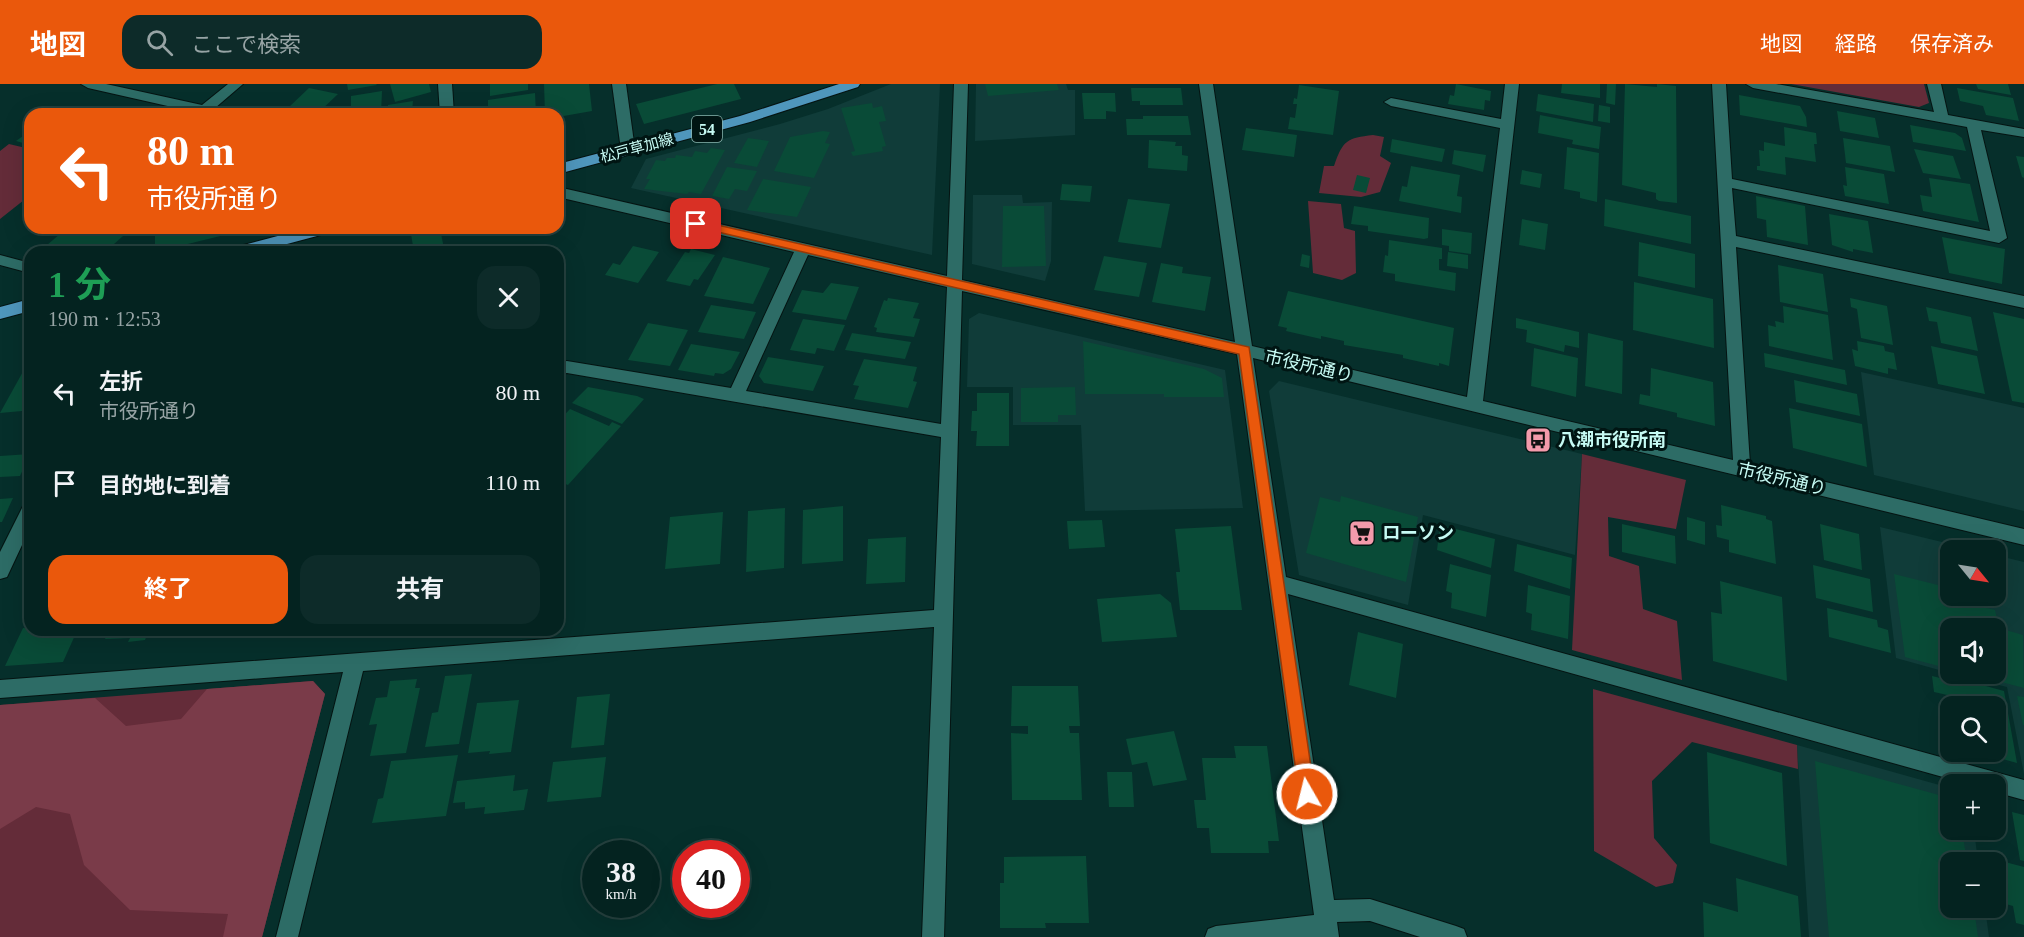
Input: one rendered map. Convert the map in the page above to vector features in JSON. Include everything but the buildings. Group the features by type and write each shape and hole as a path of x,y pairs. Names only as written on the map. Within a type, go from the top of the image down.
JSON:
{"main road":[{"name":"松戸草加線","path":"564,167 745,119 833,93 853,84"},
{"path":"260,246 304,234"},
{"path":"0,313 24,307"}],"street":[{"path":"88,84 196,108"},
{"path":"207,108 236,84"},
{"path":"445,84 447,108"},
{"path":"619,84 628,150"},
{"path":"933,937 961,84"},
{"path":"1206,84 1326,924"},
{"path":"1474,405 1512,84"},
{"path":"1719,84 1742,470"},
{"path":"1753,84 2024,134"},
{"path":"1934,84 1942,118"},
{"path":"1391,102 1507,125"},
{"path":"1725,182 1999,238 1973,124"},
{"name":"市役所通り","path":"564,193 956,283 2024,537"},
{"path":"1729,240 2024,302"},
{"path":"736,395 803,248"},
{"path":"0,260 24,266"},
{"path":"564,367 951,432"},
{"path":"0,571 24,521"},
{"path":"1277,583 2024,790"},
{"path":"0,689 944,618"},
{"path":"287,937 355,663"},
{"path":"1216,937 1326,924 1370,910 1456,937"}],"shaded area":[{"path":"891,84 940,84 932,255 631,188 646,159 780,124 828,109"},
{"path":"976,84 1066,84 1068,90 1075,90 1075,135 975,141"},
{"path":"1791,84 1924,84 1929,103 1919,107"},
{"path":"1373,135 1384,137 1380,156 1391,163 1380,192 1361,197 1319,193 1324,166 1334,166 1340,151 1347,142 1357,137"},
{"path":"9,144 24,148 24,200 0,219 0,151"},
{"path":"973,195 1022,195 1023,203 1052,202 1051,261 1045,281 972,264"},
{"path":"1308,201 1341,204 1344,228 1355,231 1356,273 1342,280 1313,273"},
{"path":"979,313 1225,370 1243,508 1085,511 1081,425 1013,425 1013,387 967,387 969,319"},
{"path":"1861,372 2024,408 2024,511 1874,475"},
{"path":"1279,381 1582,454 1575,555 1423,515 1408,605 1299,575 1269,391"},
{"path":"1582,454 1686,480 1676,529 1608,517 1609,556 1639,566 1643,609 1677,621 1682,680 1572,650"},
{"path":"1880,527 1940,542 1940,606 2006,606 2006,558 2024,562 2024,774 2007,687 1995,684 2006,684 2006,618 1940,618 1940,670 1896,658"},
{"path":"313,681 325,694 262,937 0,937 0,705"},
{"path":"313,681 325,694 262,937 223,937 228,914 130,910 84,865 70,814 36,807 0,829 0,705 95,698 126,726 181,719 207,689"},
{"path":"1593,689 1797,745 1798,769 1692,742 1652,781 1654,838 1677,865 1673,883 1656,887 1594,851"},
{"path":"1797,745 1940,785 1940,840 1975,840 1977,852 1940,852 1940,918 1986,918 1989,937 1809,937"}],"place":[{"name":"八潮市役所南","path":"1538,440"},
{"name":"ローソン","path":"1362,533"}],"route":[{"path":"696,224 1244,351 1307,794"}]}
